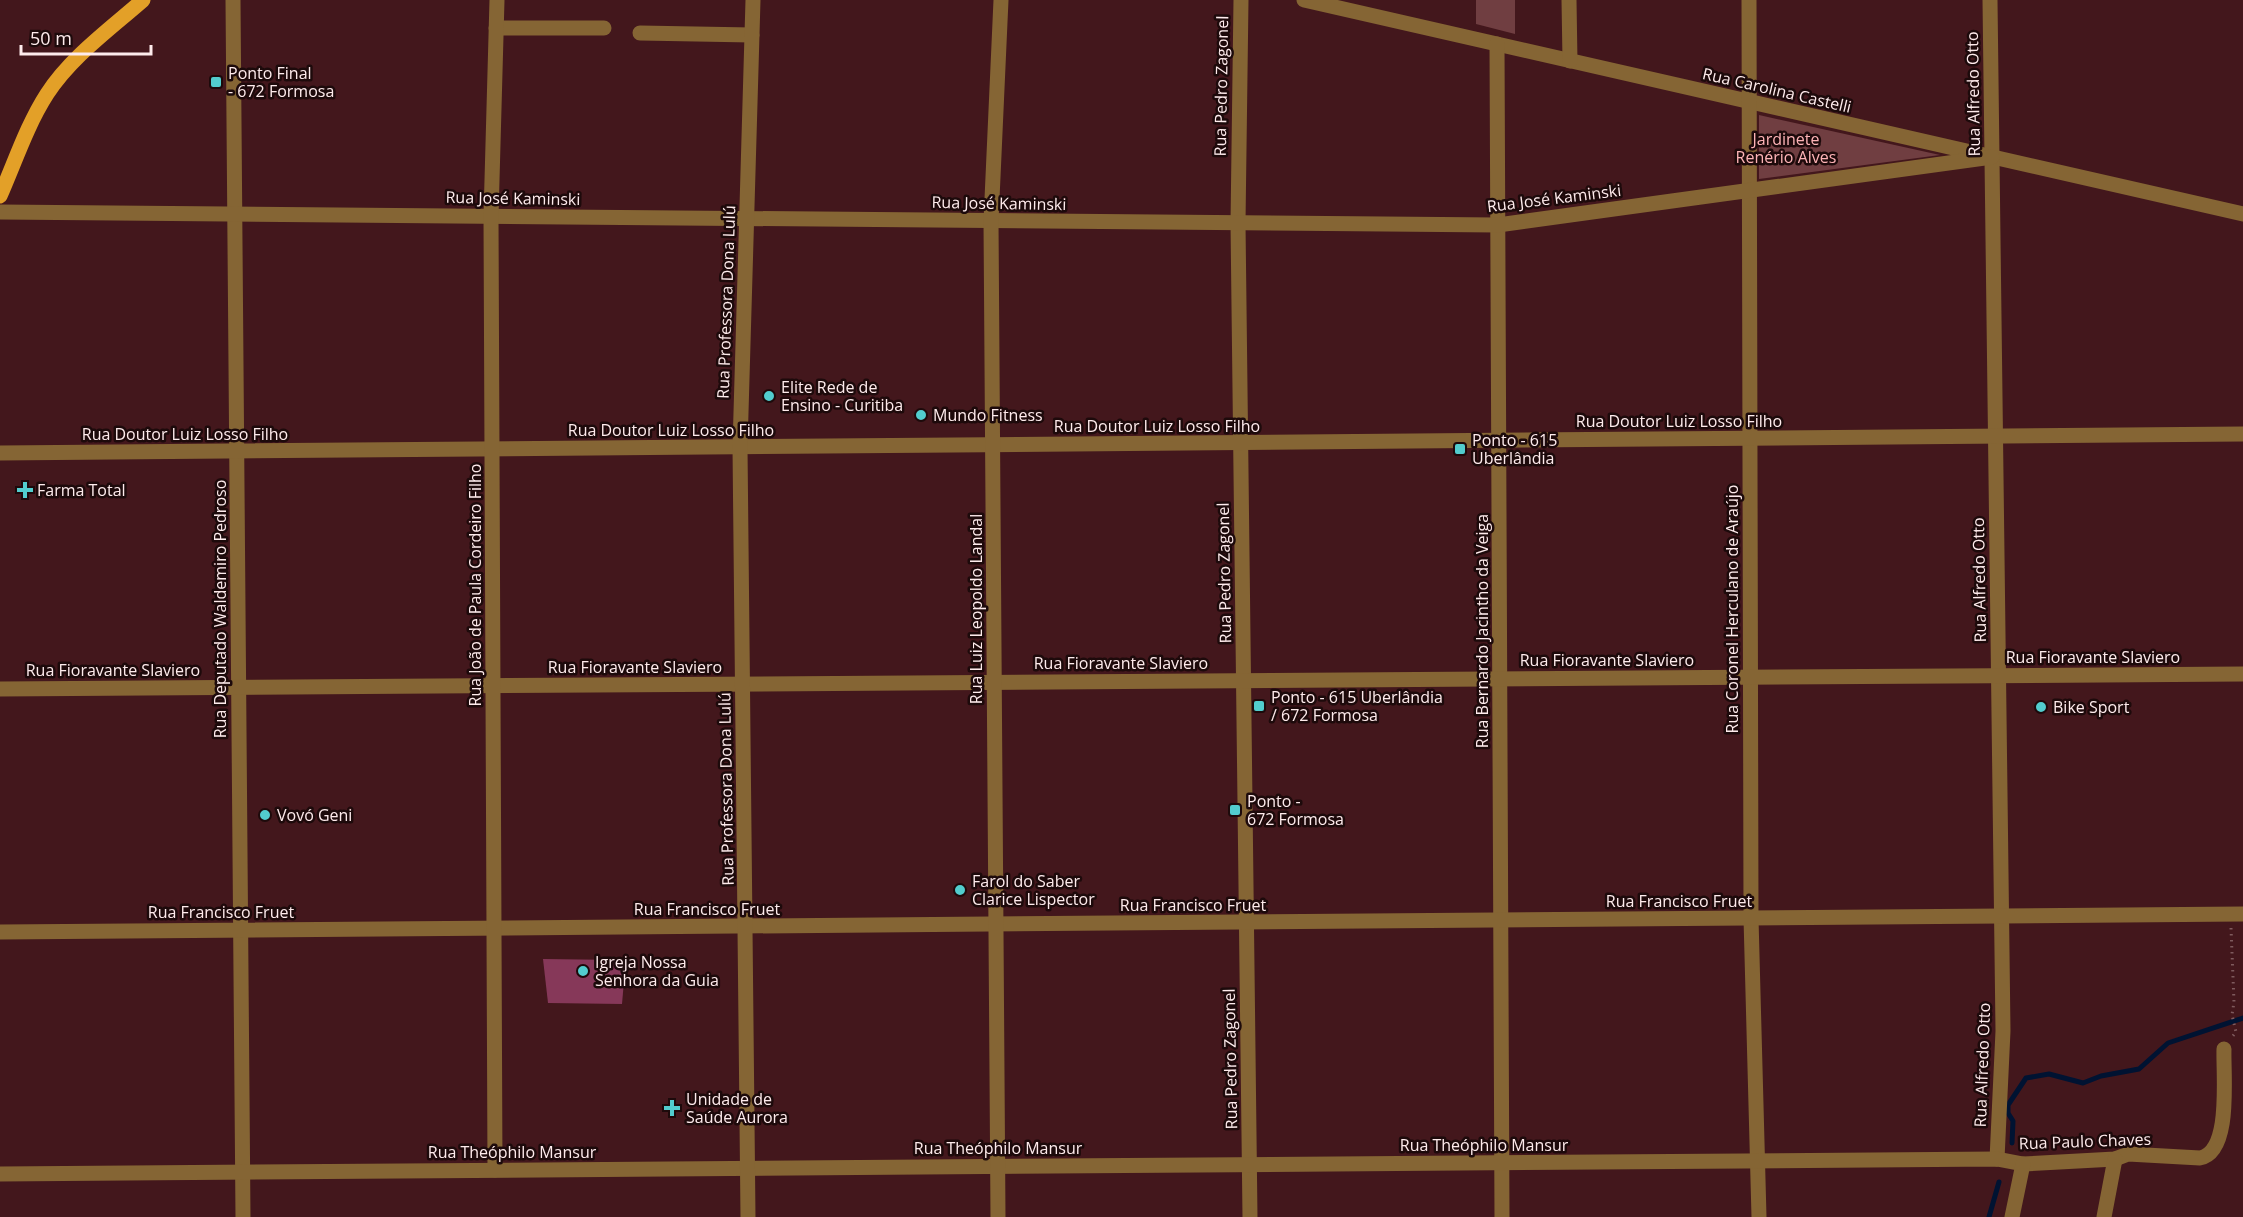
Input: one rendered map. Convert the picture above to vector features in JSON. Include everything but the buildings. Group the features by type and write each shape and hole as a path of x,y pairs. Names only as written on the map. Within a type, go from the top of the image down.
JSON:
{"main road":[{"path":"0,196 47,94 83,53 143,0"}],"street":[{"name":"Rua Deputado Waldemiro Pedroso","path":"233,0 243,1217"},
{"name":"Rua João de Paula Cordeiro Filho","path":"495,1170 491,216 497,0"},
{"name":"Rua Professora Dona Lulú","path":"748,1217 740,447 753,0"},
{"name":"Rua Luiz Leopoldo Landal","path":"998,1217 991,221 1001,0"},
{"name":"Rua Pedro Zagonel","path":"1241,0 1238,223 1250,1217"},
{"name":"Rua Carolina Castelli","path":"1304,0 2243,214"},
{"path":"1569,0 1570,61"},
{"name":"Rua Coronel Herculano de Araújo","path":"1749,0 1751,918 1759,1217"},
{"name":"Rua Alfredo Otto","path":"1990,0 2003,1031 2012,1217"},
{"path":"496,28 604,28"},
{"path":"640,33 752,35"},
{"name":"Rua Bernardo Jacintho da Veiga","path":"1497,44 1502,1217"},
{"name":"Rua José Kaminski","path":"0,212 1498,225 1992,157"},
{"name":"Rua Doutor Luiz Losso Filho","path":"0,453 2243,435"},
{"name":"Rua Fioravante Slaviero","path":"0,689 2243,674"},
{"name":"Rua Francisco Fruet","path":"0,932 2237,914"},
{"name":"Rua Paulo Chaves","path":"2010,1161 2115,1159 2128,1154 2206,1157 2211,1152 2222,1129 2224,1049"},
{"path":"2104,1217 2115,1159"},
{"name":"Rua Theóphilo Mansur","path":"0,1174 2010,1161"}],"path":[{"path":"2236,1032 2232,1016 2237,914"}],"green space":[{"path":"1476,0 1515,0 1515,34 1476,24"},
{"name":"Jardinete Renério Alves","path":"1759,115 1940,155 1759,179"}],"waterway":[{"path":"2012,1143 2013,1121 2008,1113 2008,1105 2026,1078 2049,1074 2083,1083 2101,1076 2139,1069 2168,1043 2243,1018"},
{"path":"1989,1217 1999,1182"}],"place":[{"name":"Ponto Final - 672 Formosa","path":"216,82"},
{"name":"Elite Rede de Ensino - Curitiba","path":"769,396"},
{"name":"Mundo Fitness","path":"921,415"},
{"name":"Ponto - 615 Uberlândia","path":"1460,449"},
{"name":"Farma Total","path":"25,490"},
{"name":"Ponto - 615 Uberlândia / 672 Formosa","path":"1259,706"},
{"name":"Bike Sport","path":"2041,707"},
{"name":"Ponto - 672 Formosa","path":"1235,810"},
{"name":"Vovó Geni","path":"265,815"},
{"name":"Farol do Saber Clarice Lispector","path":"960,890"},
{"name":"Igreja Nossa Senhora da Guia","path":"583,971"},
{"name":"Unidade de Saúde Aurora","path":"672,1108"}]}
